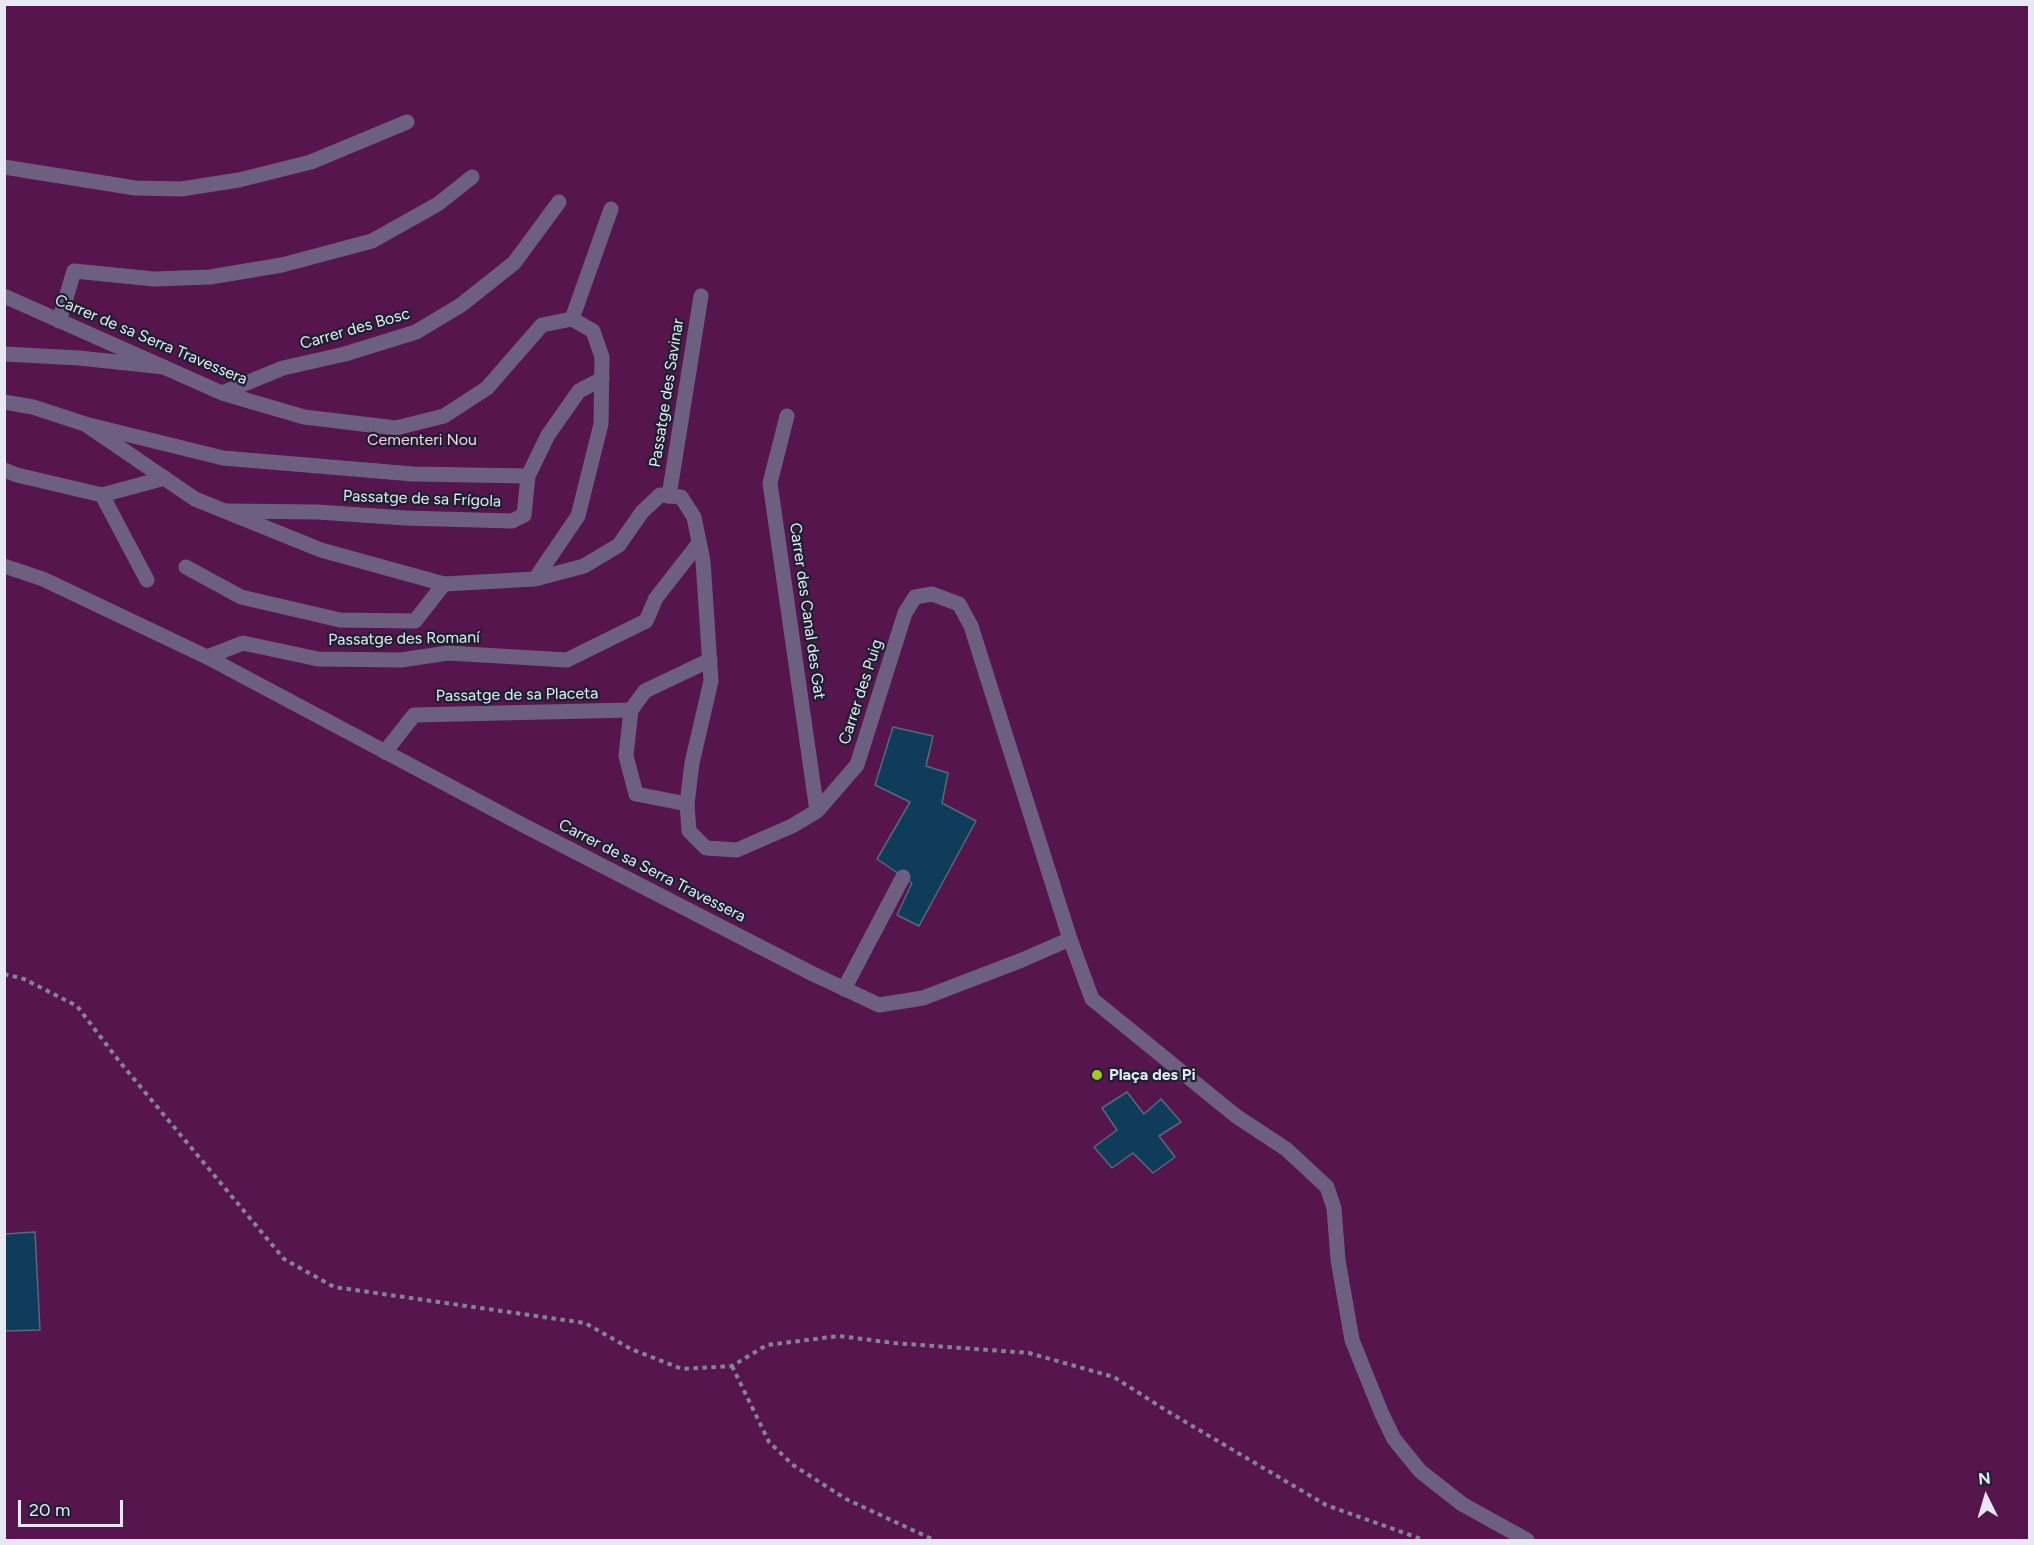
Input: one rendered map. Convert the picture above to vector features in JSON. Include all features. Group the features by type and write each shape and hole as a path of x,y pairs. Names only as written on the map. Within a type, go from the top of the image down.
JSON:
{"street":[{"path":"4,167 135,188 181,189 239,180 311,162 407,122"},
{"path":"59,321 74,271 166,278 210,277 282,265 372,241 438,204 472,177"},
{"name":"Carrer des Bosc","path":"222,393 283,368 345,354 416,332 461,305 514,263 559,202"},
{"path":"535,579 578,516 601,424 602,357 593,331 572,319 611,209"},
{"name":"Carrer de sa Serra Travessera","path":"4,296 222,393 304,417 396,428 444,416 487,388 542,325 572,319"},
{"name":"Passatge des Savinar","path":"669,496 701,296"},
{"path":"4,354 79,358 164,367"},
{"name":"Passatge de sa Frígola","path":"226,511 318,512 405,518 512,521 524,515 528,476 548,435 579,391 602,380"},
{"path":"4,402 33,407 85,424 223,458 413,474 528,476"},
{"name":"Carrer des Canal des Gat","path":"787,416 770,483 817,812"},
{"path":"85,424 195,499 321,550 444,584 535,579 584,566 619,545 642,512 660,495 669,496"},
{"path":"4,470 102,495 165,478"},
{"path":"102,495 147,580"},
{"name":"Carrer des Puig","path":"669,496 681,497 694,517 703,561 710,660 711,681 692,763 687,804 689,831 706,848 737,850 792,826 817,812 857,765 905,613 915,597 932,594 959,604 971,626 1070,939"},
{"name":"Passatge des Romaní","path":"207,657 243,643 318,659 402,660 448,653 567,660 646,621 656,598 699,543"},
{"name":"Carrer de sa Serra Travessera","path":"4,566 43,579 207,657 542,835 879,1005 923,999 1070,939"},
{"path":"186,567 241,597 340,620 415,621 444,584"},
{"path":"687,804 636,794 626,756 631,710 645,691 710,660"},
{"name":"Passatge de sa Placeta","path":"385,752 414,715 631,710"},
{"path":"844,989 903,876"},
{"path":"1070,939 1092,999 1236,1116 1286,1149 1327,1187 1334,1208 1338,1260 1352,1340 1394,1439 1420,1471 1462,1504 1527,1540"}],"path":[{"path":"4,974 24,979 77,1006 119,1061 284,1259 334,1287 585,1323 631,1349 682,1369 732,1366 767,1345 839,1336 905,1344 1029,1353 1114,1377 1326,1505 1424,1540"},
{"path":"732,1366 769,1442 793,1465 846,1499 934,1540"}],"green space":[{"name":"Cementeri Nou","path":"5,5 2029,5 2029,1540 5,1540"}],"building":[{"path":"893,727 933,736 926,766 948,773 942,803 976,821 919,926 897,915 912,883 877,859 910,802 875,785"},
{"path":"1127,1092 1144,1114 1161,1099 1181,1122 1159,1136 1175,1157 1153,1173 1133,1153 1112,1168 1094,1147 1117,1130 1102,1108"},
{"path":"35,1232 40,1330 4,1331 4,1234"}],"place":[{"name":"Plaça des Pi","path":"1097,1075"}]}
